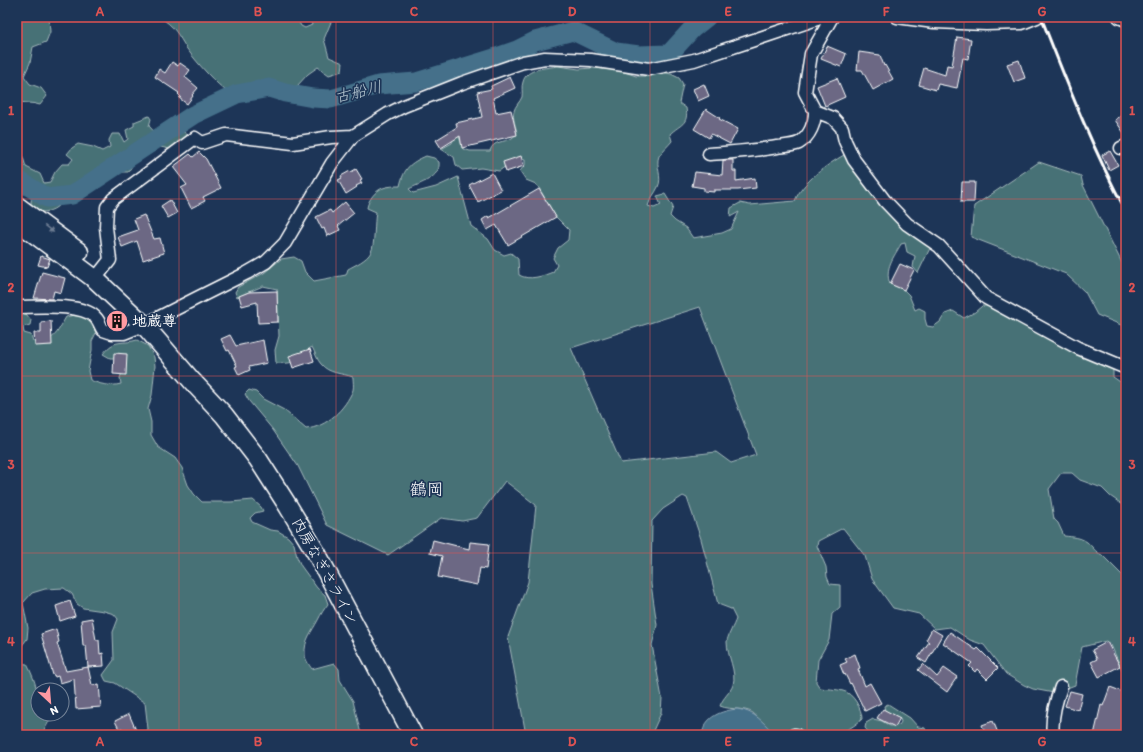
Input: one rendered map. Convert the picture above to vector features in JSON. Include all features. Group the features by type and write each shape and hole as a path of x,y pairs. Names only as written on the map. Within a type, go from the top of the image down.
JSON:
{"highway":[{"name":"内房なぎさライン","path":"17,206 59,236 149,323 192,381 224,415 258,460 317,554 414,735"},
{"name":"内房なぎさライン","path":"17,221 98,274"}],"street":[{"path":"17,307 74,307 87,311 96,318 103,330 112,334 124,333 149,323 266,262 285,243 332,163 353,136 388,114 404,106 462,83 523,62 544,58 591,60 649,69 694,60 823,17"},
{"path":"709,154 767,149 792,145 800,142 810,132 815,122 815,111 805,92 811,54 832,17"},
{"path":"897,17 934,22 986,24 1022,23 1037,17"},
{"path":"1119,17 1126,20"},
{"path":"815,111 833,118 842,128 845,141 854,160 885,201 907,224 939,246 986,298 1078,348 1126,368"},
{"path":"98,274 110,260 106,227 108,207 110,203 113,199 195,138 202,143 226,135 293,143 331,137 353,136"},
{"path":"1052,735 1052,723 1057,697 1061,687"}],"green space":[{"path":"17,17 49,17 50,32 46,42 33,47 30,63 24,76 30,84 41,88 47,96 40,105 17,101 17,31 19,27 17,26"},
{"path":"159,17 296,17 301,26 305,28 312,25 310,17 335,17 331,22 324,39 329,57 343,63 342,71 329,75 318,67 285,95 265,96 254,91 238,91 230,94 202,67 187,49 173,27"},
{"path":"558,66 579,69 592,68 619,70 636,76 649,76 662,72 679,78 683,84 679,103 686,108 687,114 683,124 670,134 672,141 659,156 658,164 660,179 657,189 648,206 654,208 661,205 657,196 665,194 673,207 670,216 686,228 693,238 722,233 731,229 739,212 730,217 731,208 740,203 750,205 795,201 798,194 809,181 830,163 844,155 855,169 932,244 918,273 913,267 915,256 907,252 905,243 901,244 893,258 888,273 890,284 904,290 909,295 915,310 919,308 925,311 927,326 933,327 940,322 945,314 953,311 964,318 982,306 990,306 1113,368 1113,377 1126,386 1126,507 1110,496 1102,488 1080,480 1072,473 1061,473 1049,489 1054,519 1058,523 1064,536 1079,538 1087,542 1126,579 1126,679 1111,645 1106,641 1082,647 1075,685 1054,693 1033,689 1024,685 1006,674 984,645 970,640 950,627 935,629 919,614 893,608 872,579 865,556 843,528 818,541 817,546 826,567 827,577 830,584 840,585 840,607 832,614 829,640 818,660 816,682 820,688 847,692 859,706 862,719 854,726 838,733 821,734 793,728 788,735 765,735 760,721 750,711 720,706 733,685 734,680 727,642 736,619 731,609 718,604 701,539 687,498 683,496 663,509 652,521 651,584 657,625 652,645 662,698 661,713 651,735 526,735 508,637 528,582 536,505 505,481 477,518 462,521 441,518 388,555 327,525 298,466 273,430 245,394 249,390 256,392 263,399 284,410 306,429 314,428 328,421 345,404 353,390 353,377 328,370 318,360 312,347 297,360 290,363 276,363 275,350 279,336 277,289 263,286 237,297 235,292 238,287 264,273 281,259 294,257 301,261 305,272 314,281 346,275 348,269 361,262 371,252 374,239 376,212 367,208 375,193 385,187 400,186 408,167 426,156 434,158 439,162 439,168 437,172 429,179 409,189 413,193 436,187 458,177 471,226 488,239 495,250 504,255 511,253 518,259 519,275 532,278 553,272 557,265 553,258 558,248 568,240 569,230 556,217 536,184 526,180 520,171 525,165 525,160 517,158 499,171 481,168 462,170 456,165 454,157 441,149 452,143 453,136 457,130 463,149 470,151 490,151 491,147 496,143 513,138 517,133 514,111 522,97 522,86 525,77 532,71","holes":["700,307 756,455 731,463 716,452 621,463 571,348"]},
{"path":"149,116 151,119 149,126 164,141 172,134 181,130 189,136 174,150 156,146 138,157 128,172 105,172 96,181 78,185 65,192 61,203 50,211 30,211 32,194 17,180 17,148 22,154 26,167 40,174 44,183 50,182 55,172 62,164 69,164 73,159 67,154 78,144 93,147 102,151 110,147 109,140 112,134 120,134 124,142 128,139 126,130 134,126 134,122"},
{"path":"1039,162 1081,176 1083,185 1126,271 1126,327 1097,315 1085,292 1066,274 971,237 974,206"},
{"path":"17,312 26,314 31,320 30,325 23,327 24,333 31,335 33,341 46,340 54,336 66,317 77,315 88,320 96,333 92,341 88,371 90,380 101,384 121,384 121,358 110,358 103,354 107,349 118,343 137,340 148,346 154,357 155,366 152,395 148,409 151,422 151,435 158,447 175,458 182,468 188,485 202,502 253,500 261,507 263,511 255,513 250,518 252,522 270,530 278,531 288,537 294,544 301,566 317,588 325,595 328,604 307,640 305,655 308,664 312,669 334,663 339,669 340,680 353,701 360,730 363,735 145,735 148,729 145,703 115,683 106,681 103,675 114,660 113,632 118,619 114,614 83,608 77,604 72,594 64,588 45,589 32,593 23,603 28,628 27,639 20,648 17,647"},
{"path":"17,663 27,664 34,682 30,682 30,722 48,722 44,730 38,735 17,735"},
{"path":"888,704 910,718 918,727 925,728 927,735 871,735 865,728 866,723 873,719 882,721 890,726 899,725 901,722 900,718 885,711 884,706"}],"water":[{"path":"737,709 754,715 775,735 702,735 706,723 710,719 725,711"}],"building":[{"path":"957,37 971,39 968,59 963,58 957,88 938,84 936,90 919,85 924,68 945,75 947,65 952,66"},
{"path":"827,46 846,54 841,67 821,59"},
{"path":"859,52 880,55 884,66 885,65 893,79 873,90 862,70 857,70"},
{"path":"1019,60 1025,78 1014,82 1007,64"},
{"path":"172,62 178,66 180,63 190,70 185,77 198,88 187,104 179,98 181,97 178,94 179,93 155,77 159,69 165,73"},
{"path":"510,77 515,88 493,98 496,113 511,110 517,135 462,148 460,136 441,148 436,140 457,127 456,123 482,117 477,92 492,89 491,86"},
{"path":"837,78 845,97 825,106 817,86"},
{"path":"704,84 709,96 698,101 693,89"},
{"path":"706,109 720,118 719,119 738,129 730,144 711,134 709,138 694,129"},
{"path":"1126,112 1126,136 1115,120"},
{"path":"1110,151 1118,165 1109,170 1102,155"},
{"path":"199,152 206,159 221,188 203,197 205,201 191,208 181,188 187,185 173,167 190,154 193,157"},
{"path":"521,156 524,166 506,172 503,162"},
{"path":"723,160 733,160 733,171 736,171 736,181 755,178 756,188 714,190 714,192 704,191 704,188 692,186 695,172 722,175"},
{"path":"356,169 362,179 360,180 362,183 346,194 338,180 342,178 341,176"},
{"path":"492,173 501,190 478,202 469,185"},
{"path":"962,182 975,182 974,202 961,202"},
{"path":"539,189 556,217 508,245 496,225 487,230 482,220 488,216 489,218"},
{"path":"170,200 177,213 168,218 161,206"},
{"path":"345,202 354,213 338,226 340,230 327,236 324,228 322,229 316,217 330,210 332,213"},
{"path":"144,215 154,239 160,238 164,253 143,260 137,241 122,247 118,237 138,230 134,219"},
{"path":"41,256 50,259 47,267 38,265"},
{"path":"900,264 914,270 904,290 890,284"},
{"path":"42,272 65,278 61,293 54,291 52,299 34,298"},
{"path":"277,291 278,322 258,323 257,302 242,306 239,296 249,292"},
{"path":"51,321 52,345 35,346 34,333 41,333 41,322"},
{"path":"230,335 236,346 263,340 267,363 249,367 250,370 239,375 235,367 237,366 229,350 227,351 221,339"},
{"path":"310,349 314,361 293,368 289,356"},
{"path":"114,353 127,354 126,375 113,374"},
{"path":"433,540 469,549 470,542 489,544 486,569 480,568 477,585 438,577 442,556 430,553"},
{"path":"70,601 75,616 60,621 56,606"},
{"path":"92,618 96,640 99,640 100,654 103,653 104,666 88,667 86,646 83,646 81,620"},
{"path":"56,629 59,642 57,643 66,671 88,667 92,685 99,684 101,707 76,709 74,679 60,682 58,676 55,677 53,675 41,634"},
{"path":"932,629 942,635 926,663 918,658 929,642 926,640"},
{"path":"950,632 976,650 978,648 998,668 987,679 977,669 975,672 969,666 972,663 943,643"},
{"path":"1107,642 1120,666 1099,677 1091,662 1097,659 1092,650"},
{"path":"855,654 860,668 858,669 865,686 870,683 881,703 865,711 851,683 850,684 845,674 844,675 840,665 847,662 845,659"},
{"path":"923,664 937,677 944,668 957,677 947,692 918,670"},
{"path":"1110,687 1126,693 1126,735 1094,735 1101,705 1103,706"},
{"path":"1070,691 1082,694 1078,710 1065,706"},
{"path":"883,709 900,718 895,727 877,718"},
{"path":"129,714 138,735 125,735 122,728 119,729 115,721"},
{"path":"993,721 998,733 986,735 982,725"}],"waterway":[{"name":"古船川","path":"17,179 47,198 72,195 193,115 237,94 269,88 285,93 313,98 331,99 378,85 416,82 494,58 517,50 535,41 573,31 616,52 639,55 667,54 671,52 692,29 707,17"}],"railway":[{"path":"1041,17 1070,91 1091,139 1126,211"}],"place":[{"name":"地蔵尊","path":"117,321"}],"district":[{"name":"鶴岡","path":"427,489"}]}
